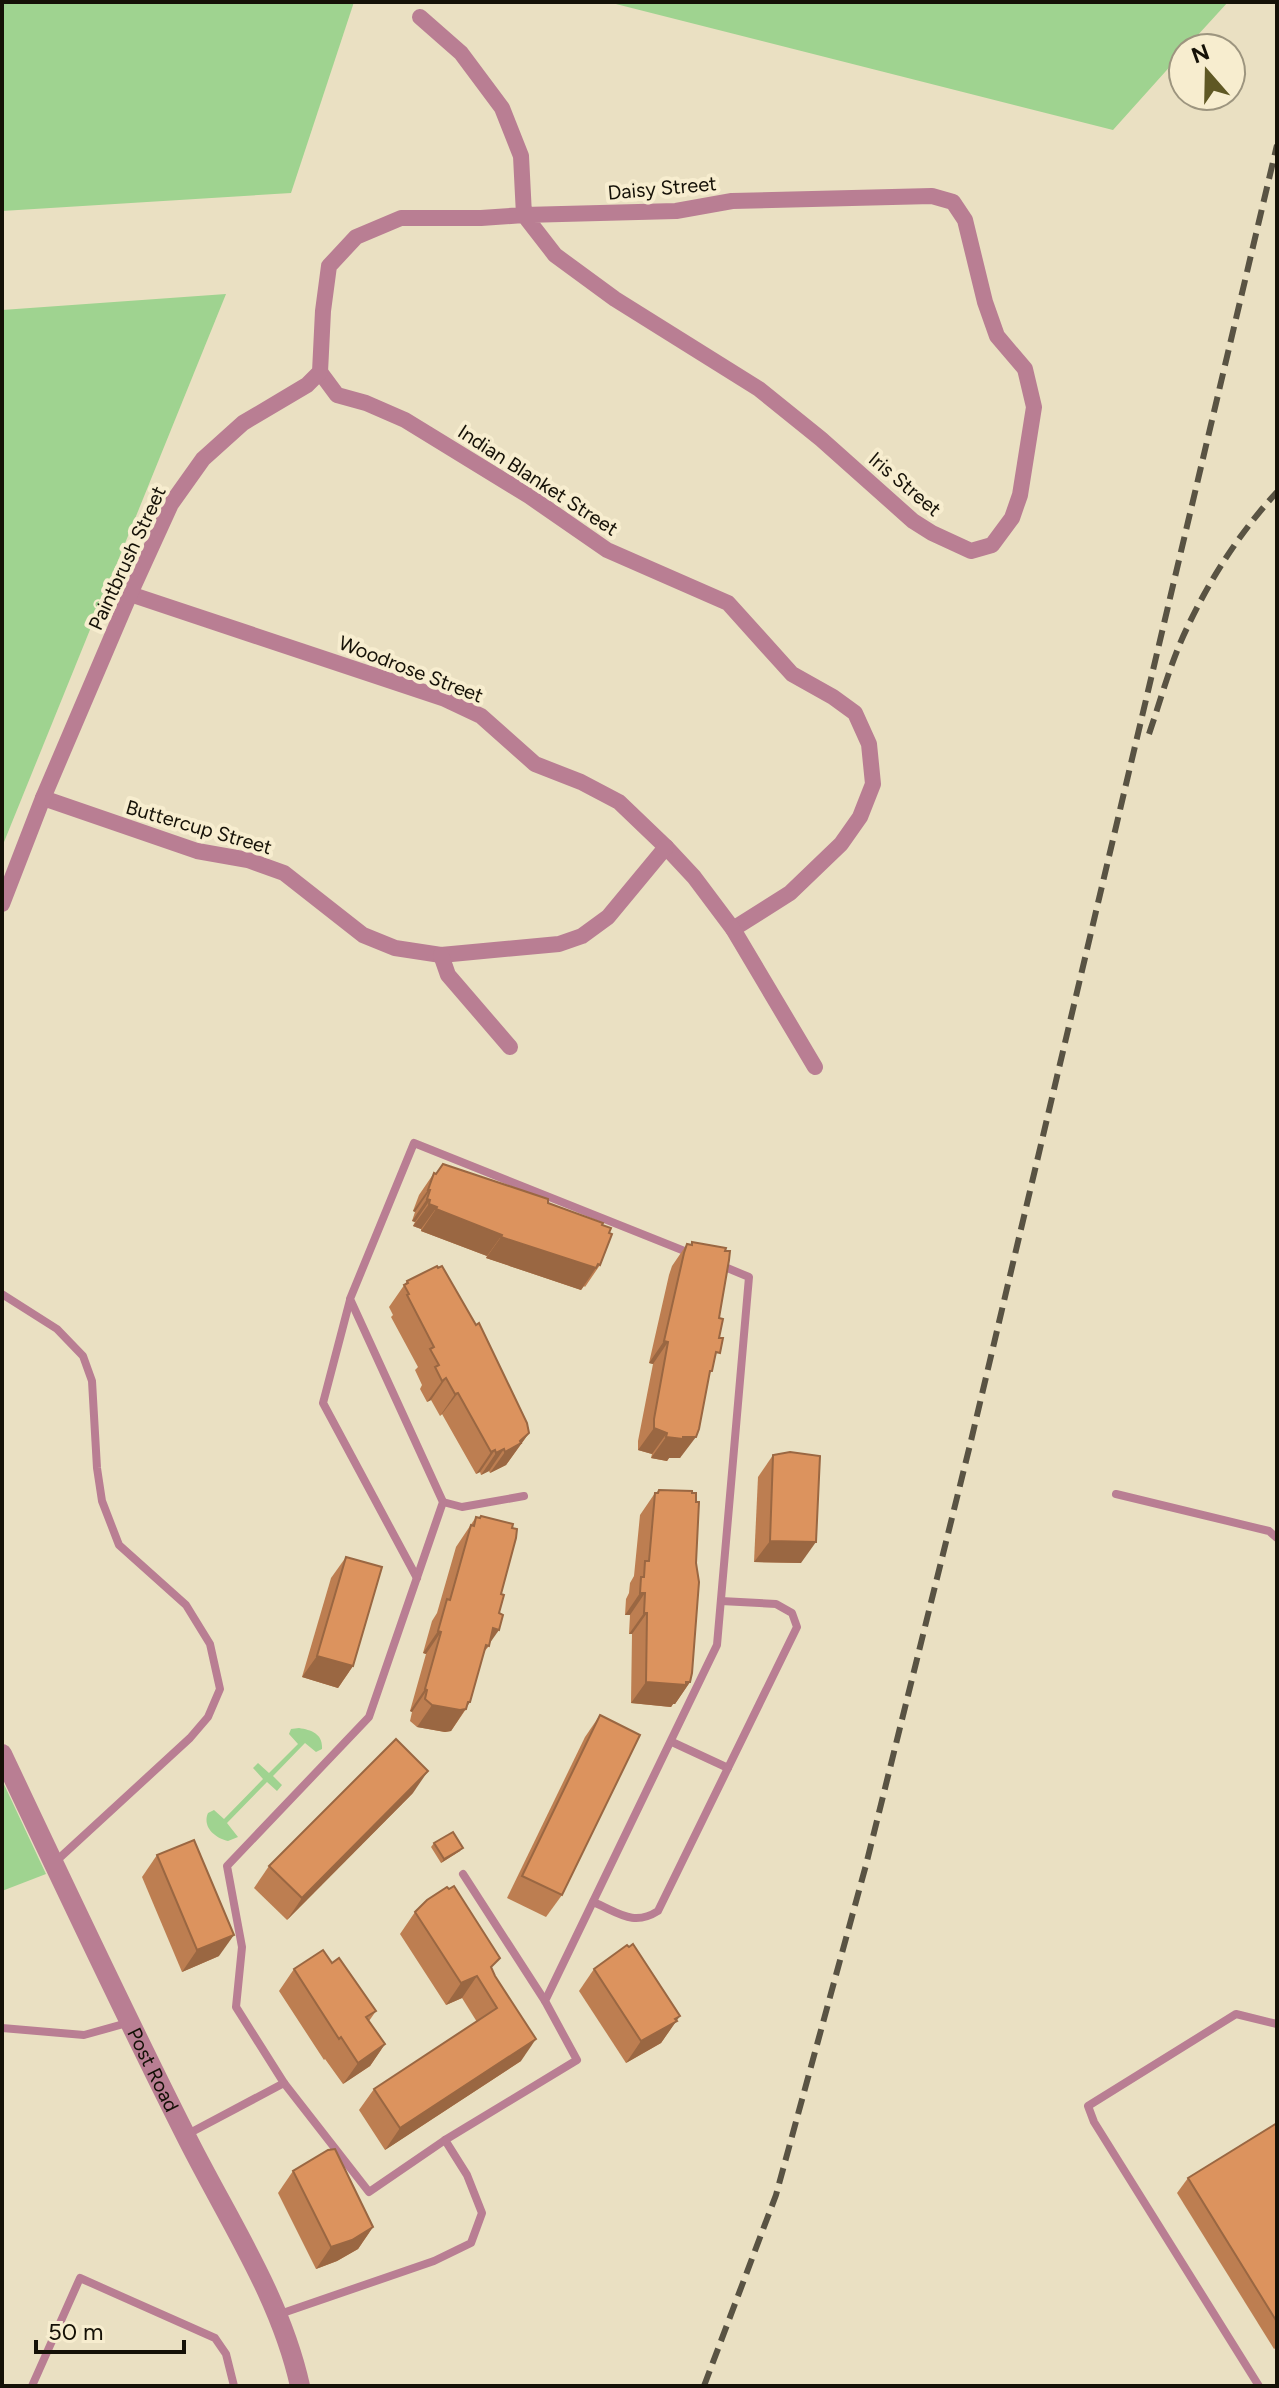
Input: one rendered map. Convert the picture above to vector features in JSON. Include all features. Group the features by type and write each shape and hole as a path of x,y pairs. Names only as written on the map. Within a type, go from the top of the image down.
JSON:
{"street":[{"path":"420,17 461,53 502,108 521,156 524,215"},
{"name":"Daisy Street","path":"320,372 329,266 356,237 401,218 676,211 732,201 932,196 953,202 965,220"},
{"name":"Iris Street","path":"524,215 555,255 615,299 759,389 913,521 971,551 992,545 1012,518 1020,495 1034,407 1025,369 997,336 985,302 965,220"},
{"name":"Paintbrush Street","path":"2,904 43,798 171,504 203,459 243,423 307,385 320,372"},
{"name":"Indian Blanket Street","path":"320,372 337,395 366,403 405,420 529,496 607,550 728,603 792,674 855,713 869,744 873,784 860,817 841,844 790,893 733,929"},
{"name":"Woodrose Street","path":"130,594 397,682 481,716 535,764 581,782 619,802 694,877 733,929 815,1067"},
{"name":"Buttercup Street","path":"43,798 197,851 248,860 284,873 363,935 395,948 441,955 559,944 582,936 608,917 666,847"},
{"path":"441,955 448,975 510,1047"},
{"name":"Post Road","path":"2,1754 185,2135 265,2286 300,2386"}],"lane":[{"path":"417,1578 323,1403 350,1299 414,1143 749,1277 717,1645 545,2001"},
{"path":"2,1294 24,1305 57,1329 83,1356 92,1381 97,1468 107,1516 119,1545 186,1605 210,1644 220,1689 208,1717 190,1738 53,1863"},
{"path":"350,1299 443,1502 369,1717 227,1866 242,1947 236,2007 284,2083 369,2192 445,2140 577,2060 545,2001 463,1874"},
{"path":"1116,1494 1269,1531 1277,1538"},
{"path":"443,1502 462,1507 524,1496"},
{"path":"593,1902 632,1919 645,1919 658,1911 797,1627 792,1613 776,1604 721,1601"},
{"path":"672,1742 728,1768"},
{"path":"1259,2386 1236,2354 1094,2122 1088,2106 1236,2014 1277,2024"},
{"path":"2,2028 84,2035 130,2023"},
{"path":"185,2135 284,2083"},
{"path":"277,2315 434,2261 471,2243 482,2213 467,2175 445,2140"},
{"path":"32,2386 80,2278 215,2338 226,2354 234,2386"}],"green space":[{"path":"2,2 354,2 291,193 2,211"},
{"path":"608,2 1228,2 1201,32 1167,32 1167,70 1113,130"},
{"path":"226,294 2,847 2,310"},
{"path":"299,1728 316,1734 321,1740 322,1749 316,1752 305,1743 273,1776 282,1785 277,1791 267,1782 227,1823 238,1837 228,1841 214,1835 208,1827 208,1813 214,1810 224,1819 263,1779 253,1768 258,1763 269,1773 298,1744 289,1734 291,1729"},
{"path":"2,1780 46,1874 2,1891"}],"building":[{"path":"443,1164 548,1199 548,1203 611,1228 609,1233 612,1234 600,1265 596,1268 501,1237 436,1209 429,1204 428,1190 434,1173"},
{"path":"692,1242 730,1251 719,1318 723,1319 720,1353 716,1352 710,1371 696,1437 683,1439 666,1437 667,1433 654,1428 654,1419 668,1342 664,1341 684,1253 687,1244 692,1245"},
{"path":"442,1266 476,1325 479,1323 527,1423 529,1433 521,1443 505,1452 504,1449 491,1452 458,1393 455,1394 446,1378 442,1381 435,1367 439,1365 430,1349 434,1347 407,1295 404,1285 407,1281"},
{"path":"790,1452 820,1456 816,1542 770,1541 773,1455"},
{"path":"659,1490 692,1491 696,1493 696,1502 699,1502 696,1563 699,1582 692,1673 686,1685 646,1682 647,1613 644,1613 645,1593 640,1593 641,1577 644,1577 645,1561 649,1561 655,1493"},
{"path":"476,1517 513,1524 512,1528 517,1529 501,1594 504,1595 499,1613 503,1615 499,1630 493,1628 489,1646 486,1645 466,1709 432,1705 425,1699 425,1689 441,1632 438,1631 471,1525 474,1526"},
{"path":"346,1557 382,1567 353,1666 317,1656"},
{"path":"600,1715 640,1735 562,1895 522,1876"},
{"path":"396,1739 428,1771 302,1898 269,1866"},
{"path":"453,1832 463,1848 444,1859 434,1843"},
{"path":"194,1840 234,1935 197,1950 157,1855"},
{"path":"454,1886 500,1958 491,1967 495,1976 536,2039 400,2128 374,2089 497,2008 477,1976 461,1983 415,1912 427,1900"},
{"path":"633,1944 680,2016 675,2019 677,2021 641,2041 594,1969"},
{"path":"323,1950 332,1963 339,1958 376,2011 366,2017 385,2044 358,2063 294,1969"},
{"path":"1277,2123 1277,2322 1188,2178"},
{"path":"335,2149 373,2227 352,2240 331,2247 293,2171"}],"railway":[{"path":"704,2386 776,2195 866,1865 970,1445 1277,145"},
{"path":"1149,734 1176,654 1196,610 1238,540 1277,492"}]}
